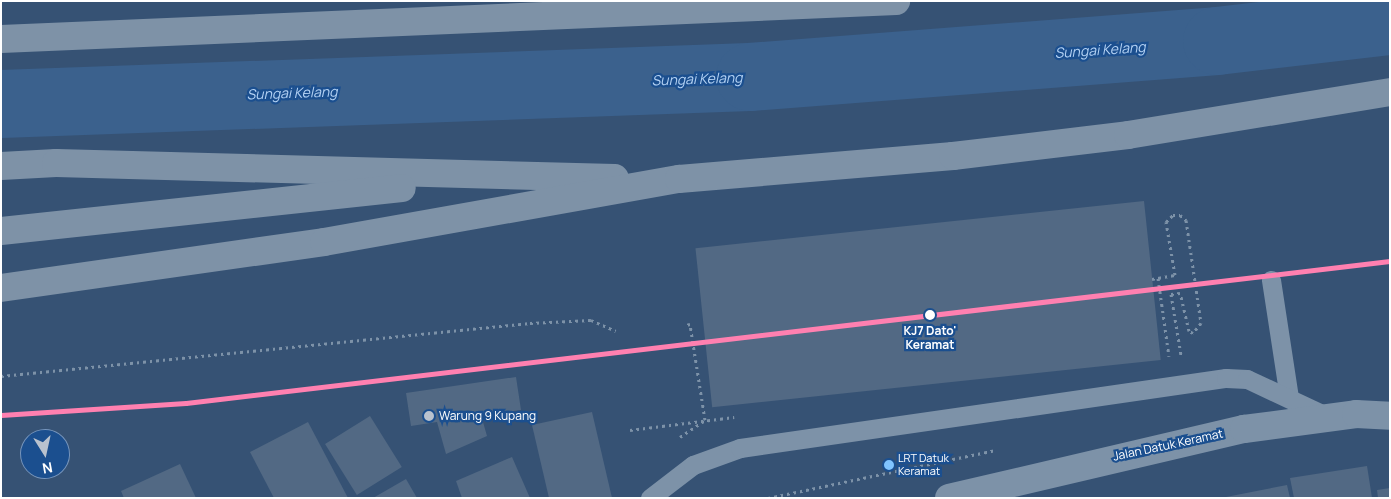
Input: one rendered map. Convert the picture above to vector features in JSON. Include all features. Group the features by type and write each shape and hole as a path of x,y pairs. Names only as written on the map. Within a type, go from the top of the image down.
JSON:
{"highway":[{"path":"822,1 884,2"},
{"path":"1,39 884,2"},
{"path":"1,288 324,242 679,179 953,156 1128,135 1390,92"},
{"path":"1,166 56,163 502,176 679,179"},
{"path":"1,232 502,176"}],"street":[{"name":"Jalan Datuk Keramat","path":"949,498 1127,454 1326,416 1390,416"}],"lane":[{"path":"1271,280 1290,397"},
{"path":"650,498 693,465 740,448 1226,378 1248,379 1290,397 1326,416"}],"path":[{"path":"1152,279 1175,275 1166,222 1180,216 1186,220 1201,322 1193,333 1189,331 1180,293 1171,294 1183,365"},
{"path":"1158,278 1167,344"},
{"path":"1,376 530,323 591,320 616,331"},
{"path":"686,325 690,324 705,420"}],"water":[{"path":"195,67 204,120 106,118 1,127 1,79"}],"building":[{"name":"KJ7 Dato' Keramat","path":"1144,201 1161,360 712,407 695,248"},
{"path":"516,377 521,410 481,415 487,436 446,454 437,422 411,426 406,393"},
{"path":"592,412 612,498 549,498 532,425"},
{"path":"370,416 402,467 357,495 325,444"},
{"path":"308,422 348,498 274,498 250,452"},
{"path":"512,457 530,498 462,498 456,481"},
{"path":"180,464 196,498 124,498 121,491"},
{"path":"1367,466 1372,498 1294,498 1290,478"},
{"path":"406,479 417,498 373,498"},
{"path":"1287,485 1290,498 1226,497"},
{"path":"1390,488 1390,498 1378,498 1377,490"}],"waterway":[{"name":"Sungai Kelang","path":"1,104 750,77 1217,41 1390,21"}],"transit line":[{"path":"1,415 186,403 1390,261"}],"place":[{"name":"KJ7 Dato' Keramat","path":"930,315"},
{"name":"Warung 9 Kupang","path":"429,416"},
{"name":"LRT Datuk Keramat","path":"889,465"}]}
